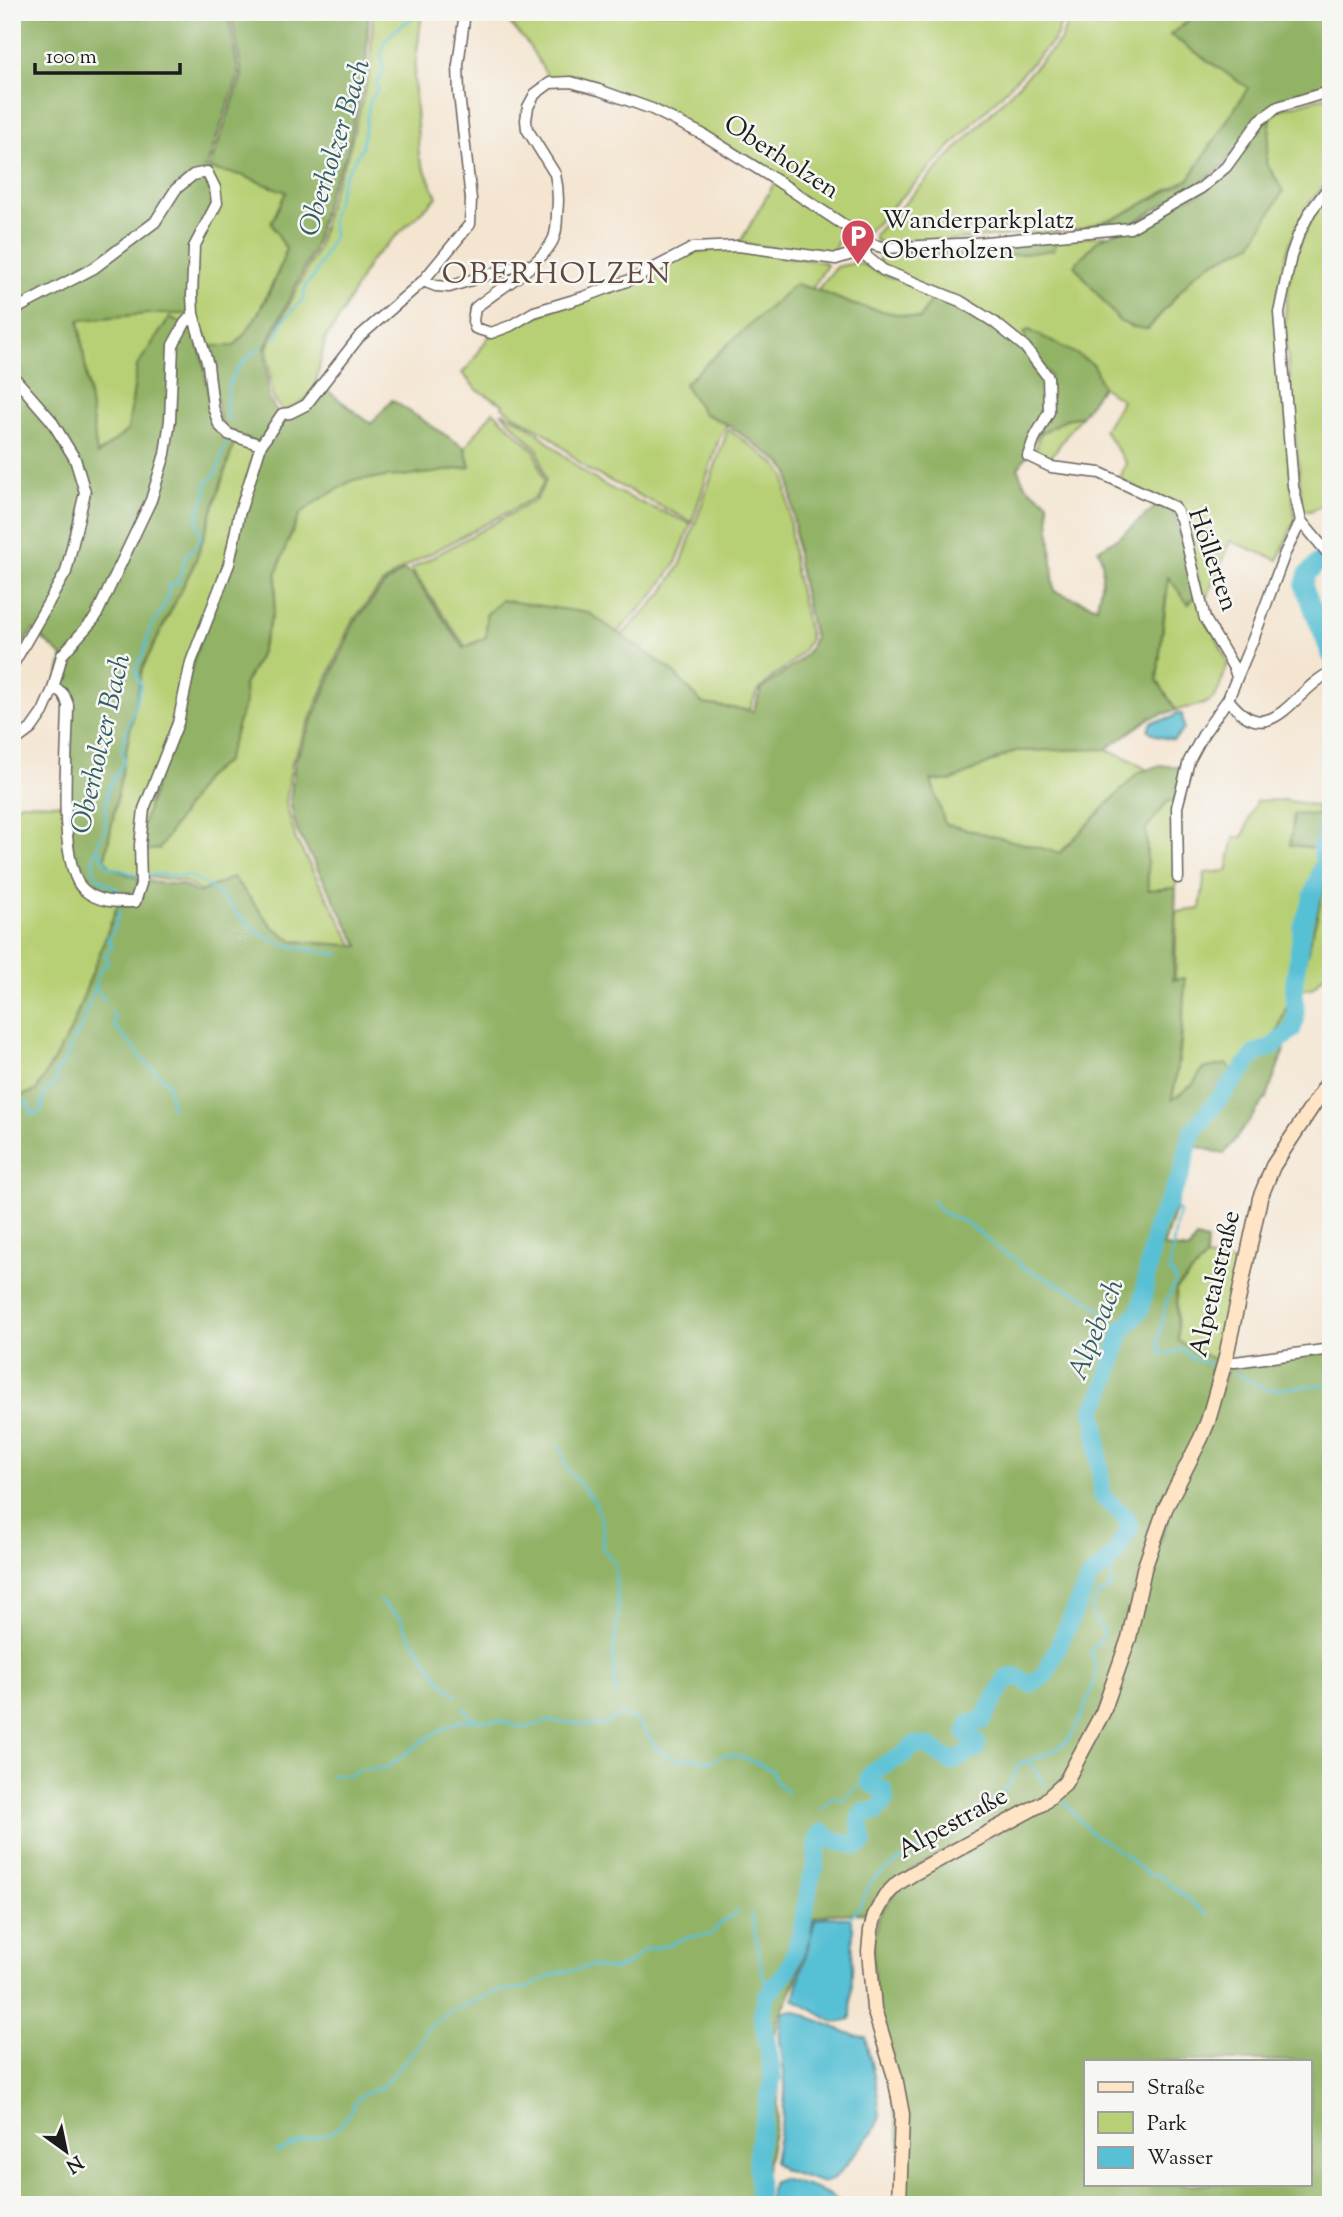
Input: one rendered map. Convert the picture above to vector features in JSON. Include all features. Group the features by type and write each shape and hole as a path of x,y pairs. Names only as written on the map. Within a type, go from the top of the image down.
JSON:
{"main road":[{"name":"Alpetalstraße","path":"1165,1509 1201,1438 1225,1361 1260,1198 1273,1166 1331,1078"},
{"name":"Alpestraße","path":"900,2205 902,2114 895,2077 874,2009 869,1951 875,1915 885,1896 898,1883 1044,1803 1065,1783 1103,1712 1129,1639 1144,1569 1165,1509"}],"street":[{"path":"56,689 65,696 68,705 66,824 73,871 84,889 105,902 135,902 141,884 139,845 144,809 178,723 191,662 229,564 239,515 261,445 282,414 306,405 359,337 423,281 470,224 471,199 458,65 466,12"},
{"name":"Oberholzen","path":"571,82 598,90 652,109 702,134 810,202 856,233 862,241 852,254 836,259 738,246 693,248 635,278 534,312 491,333 475,328 473,321 475,308 531,265 553,239 558,211 555,174 527,129 526,121 528,107 535,94 550,83 571,82"},
{"path":"862,241 885,248 976,243 1130,228 1209,181 1226,167 1260,120 1278,107 1331,91"},
{"path":"12,311 94,268 155,222 176,189 193,175 207,173 215,188 217,202 194,247 193,314 208,365 213,407 219,425 228,434 261,445"},
{"path":"1327,553 1301,521 1293,486 1279,313 1284,281 1294,246 1310,212 1331,184"},
{"name":"Höllerten","path":"862,241 867,257 883,271 960,301 994,322 1025,347 1048,377 1049,412 1028,456 1051,467 1100,473 1174,508 1181,519 1205,619 1237,677"},
{"path":"423,281 449,287 513,267 531,265"},
{"path":"12,743 31,729 43,712 56,689 62,655 95,618 151,500 165,454 170,420 173,345 193,314"},
{"path":"12,375 51,420 75,458 85,492 66,572 12,666"},
{"path":"1178,878 1177,807 1189,761 1227,699 1254,637 1285,552 1301,521"},
{"path":"1227,699 1240,715 1250,720 1259,722 1275,718 1295,703 1319,678 1330,673"},
{"path":"1225,1361 1235,1362 1331,1349"}],"green space":[{"path":"12,12 228,12 239,75 205,171 214,203 192,247 191,314 147,314 79,320 97,455 128,430 137,366 170,317 182,323 185,328 195,331 202,354 211,408 235,441 196,560 142,669 105,859 111,867 139,879 134,900 107,899 95,895 84,886 77,871 72,849 67,794 68,694 58,680 63,657 33,630 19,650 12,646"},
{"path":"231,12 369,12 366,69 346,155 329,190 314,249 265,348 269,400 279,415 259,443 231,433 221,423 206,346 234,346 251,325 265,300 286,249 271,223 286,192 241,175 209,169 242,75"},
{"path":"373,12 422,12 414,77 419,157 437,197 370,261 325,339 315,388 303,404 283,411 273,399 267,348 317,250 332,191 348,155 370,69"},
{"path":"508,12 1065,12 1055,39 864,236 654,105 550,80 528,44 507,20"},
{"path":"1071,12 1200,12 1170,35 1249,88 1189,179 1120,216 1081,229 887,246 875,240 874,235 1061,40"},
{"path":"1200,12 1331,12 1331,88 1278,104 1223,166 1197,185 1127,226 1081,229 1120,216 1189,179 1248,88 1170,35"},
{"path":"1331,95 1331,177 1308,205 1296,228 1278,290 1277,310 1295,520 1278,560 1230,541 1204,605 1182,514 1120,479 1126,463 1104,430 1122,400 1102,387 1094,365 1026,344 882,267 878,260 880,257 928,251 929,257 950,257 1108,235 1148,329 1195,274 1213,262 1252,244 1278,181 1266,163 1271,117 1281,109"},
{"path":"1271,117 1266,163 1283,191 1252,244 1213,262 1195,274 1148,329 1132,327 1119,321 1074,265 1098,240 1204,191 1231,167 1264,122"},
{"path":"209,169 241,175 286,192 286,249 282,263 251,328 234,346 206,346 195,313 197,246"},
{"path":"775,182 844,230 831,255 739,244"},
{"path":"1331,191 1331,502 1310,511 1303,511 1285,332 1287,293 1301,240"},
{"path":"1057,240 1054,250 986,259 929,257 928,251"},
{"path":"720,248 824,262 827,265 812,289 795,285 703,413 727,424 719,439 692,522 588,470 551,437 502,407 503,404 477,390 462,373 489,336 688,253"},
{"path":"855,263 935,292 920,319 854,305 817,290 836,267"},
{"path":"795,284 854,305 920,319 935,292 957,301 995,326 1040,367 1049,387 1046,411 1036,437 1018,468 1025,484 1048,502 1054,591 1097,607 1103,570 1098,550 1121,536 1160,503 1173,509 1197,594 1188,604 1168,577 1157,680 1176,710 1150,718 1106,749 1015,751 951,781 931,780 945,824 1060,853 1138,773 1160,765 1183,768 1175,800 1167,802 1146,829 1148,890 1176,888 1173,980 1185,978 1181,1039 1172,1100 1192,1085 1203,1069 1226,1064 1235,1072 1275,1037 1288,1003 1302,920 1326,850 1290,845 1294,814 1317,815 1318,806 1331,808 1331,862 1298,989 1300,998 1292,1028 1267,1097 1224,1154 1195,1146 1163,1247 1189,1250 1196,1238 1207,1241 1206,1258 1176,1289 1178,1341 1221,1363 1210,1402 1100,1712 1063,1781 1043,1799 912,1869 873,1913 829,1914 814,1918 796,1981 778,2019 774,2041 779,2082 777,2118 759,2205 12,2205 12,1099 36,1091 70,1032 118,904 136,904 144,881 182,885 198,893 233,877 272,926 293,941 359,946 297,831 290,802 295,761 354,623 384,585 404,570 412,574 464,648 486,637 486,615 501,600 589,613 670,669 703,704 753,711 762,689 799,661 809,650 814,638 798,564 789,473 780,462 727,424 703,413 684,384"},
{"path":"147,314 191,314 182,324 170,317 137,366 128,430 97,455 79,320"},
{"path":"1029,330 1094,365 1102,387 1081,416 1066,419 1040,434 1050,376 1026,344 1024,332"},
{"path":"323,387 371,424 392,400 465,448 470,467 353,480 300,514 277,572 274,610 259,657 244,685 245,702 226,761 204,779 159,849 142,851 142,828 263,446 282,416"},
{"path":"493,411 535,451 544,482 534,498 403,568 382,584 351,623 292,762 286,803 296,840 354,946 293,941 272,926 233,878 202,892 183,881 146,877 142,851 159,849 204,779 226,761 245,702 244,685 259,657 274,610 277,572 300,514 353,480 470,467 465,448"},
{"path":"501,412 526,424 588,475 691,524 676,563 655,593 617,633 589,613 486,615 486,637 466,647 411,569 536,500 546,481 538,450"},
{"path":"1081,416 1047,462 1038,456 1035,451 1040,434 1066,419"},
{"path":"728,429 777,465 785,476 794,565 810,638 796,659 761,688 749,710 703,704 670,669 621,636 661,595 681,564"},
{"path":"235,441 255,449 227,563 177,722 150,788 139,879 111,867 105,859 142,669 196,560"},
{"path":"1169,576 1189,604 1197,594 1228,663 1213,698 1200,705 1176,710 1157,680"},
{"path":"1106,749 1147,770 1138,773 1060,854 945,824 930,779 951,781 1015,751"},
{"path":"1175,800 1176,888 1148,890 1146,829 1167,802"},
{"path":"1283,800 1318,806 1317,815 1294,815 1290,845 1326,850 1302,920 1288,1003 1275,1037 1234,1072 1203,1069 1192,1085 1171,1101 1180,1056 1185,979 1175,980 1177,912 1200,909 1205,873 1227,871 1234,837 1243,837 1256,801"},
{"path":"20,803 64,804 118,904 70,1032 36,1091 12,1099 12,811"},
{"path":"1331,862 1331,968 1311,989 1298,989"},
{"path":"1206,1258 1241,1263 1221,1363 1178,1342 1176,1289"},
{"path":"1331,1352 1331,2205 901,2205 903,2161 876,2008 872,1950 878,1916 900,1886 1046,1806 1106,1716 1147,1570 1229,1366"}],"water":[{"path":"1177,713 1182,714 1184,729 1174,740 1156,735 1148,729 1152,722 1171,718"},
{"path":"827,1917 850,1918 853,1928 851,2019 835,2023 794,1999 815,1920"},
{"path":"793,2010 855,2036 865,2037 877,2089 880,2117 873,2132 834,2179 824,2183 783,2170 774,2162 785,2092 781,2022 784,2012"},
{"path":"782,2179 822,2192 844,2205 770,2205 773,2182"}],"waterway":[{"name":"Oberholzer Bach","path":"276,339 283,321 303,299 306,284 313,278 334,235 331,220 343,179 362,147 370,101 378,89 377,81 383,75 384,45 391,34 420,12"},
{"name":"Oberholzer Bach","path":"228,421 227,398 231,379 242,364 260,348"},
{"name":"Oberholzer Bach","path":"119,897 118,890 96,875 93,865 96,850 106,828 108,788 122,766 122,747 141,686 136,671 137,664 143,655 151,627 165,603 169,585 178,582 186,555 201,539 197,517 206,494 206,484 217,472 226,442"},
{"name":"Alpebach","path":"1331,550 1307,574 1304,586 1331,656"},
{"name":"Alpebach","path":"759,2205 757,2153 773,2077 762,2014 766,1996 789,1968 801,1933 815,1867 818,1838 822,1832 834,1841 859,1846 864,1842 859,1820 863,1811 876,1812 885,1801 884,1790 871,1784 869,1777 874,1770 902,1756 914,1745 928,1746 951,1762 976,1749 977,1743 966,1733 970,1723 982,1721 1006,1679 1014,1676 1030,1684 1045,1675 1089,1579 1115,1555 1130,1527 1126,1518 1102,1496 1093,1411 1103,1392 1122,1331 1141,1308 1156,1226 1181,1175 1192,1132 1256,1053 1272,1047 1292,1030 1296,1019 1294,986 1302,928 1324,861 1321,846 1325,842 1329,806 1331,738"},
{"path":"97,847 108,866 136,875"},
{"path":"150,874 189,876 209,886 255,931 284,945 340,955"},
{"name":"Oberholzer Bach","path":"12,1109 27,1102 33,1115 41,1111 44,1094 58,1080 56,1071 65,1061 80,1030 100,970 108,962 105,954 111,949 112,943 107,940 115,927 119,910"},
{"path":"95,987 105,1001"},
{"path":"112,1012 115,1017 114,1026 141,1058 168,1083 172,1108"},
{"path":"1170,1199 1179,1212 1169,1271 1174,1276 1175,1283 1166,1302 1158,1344 1162,1354 1182,1349 1193,1359 1217,1366"},
{"path":"933,1201 941,1212 967,1223 1002,1252 1017,1260 1022,1267 1081,1295 1102,1311 1116,1330 1122,1331"},
{"path":"1234,1373 1268,1390 1331,1384"},
{"path":"559,1445 567,1468 595,1502 603,1527 602,1547 615,1564 618,1615 613,1655 616,1696"},
{"path":"850,1918 859,1907 872,1880 898,1861 979,1815 986,1804 1006,1788 1021,1762 1050,1753 1070,1737 1093,1684 1096,1666 1090,1652 1104,1636 1093,1617 1091,1605 1100,1594 1112,1587 1110,1559"},
{"path":"380,1601 402,1620 437,1676 457,1696"},
{"path":"463,1708 476,1720"},
{"path":"331,1775 351,1775 362,1769 386,1768 427,1738 459,1721 499,1721 524,1728 548,1721 601,1726 622,1715 639,1723 659,1751 677,1759 696,1758 710,1762 726,1754 745,1758 772,1770 775,1780 787,1792"},
{"path":"1028,1761 1045,1784"},
{"path":"821,1809 833,1797 845,1801 849,1793 869,1777"},
{"path":"1063,1800 1088,1830 1148,1874 1159,1875 1207,1915"},
{"path":"276,2153 330,2133 341,2125 360,2096 382,2087 422,2041 425,2030 451,2011 497,1991 528,1988 550,1975 592,1966 613,1970 632,1962 643,1950 669,1945 687,1937 710,1935 723,1921 739,1911"},
{"path":"751,1914 763,1976 771,1988"}],"place":[{"name":"Wanderparkplatz Oberholzen","path":"858,266"}],"district":[{"name":"OBERHOLZEN","path":"557,275"}]}
